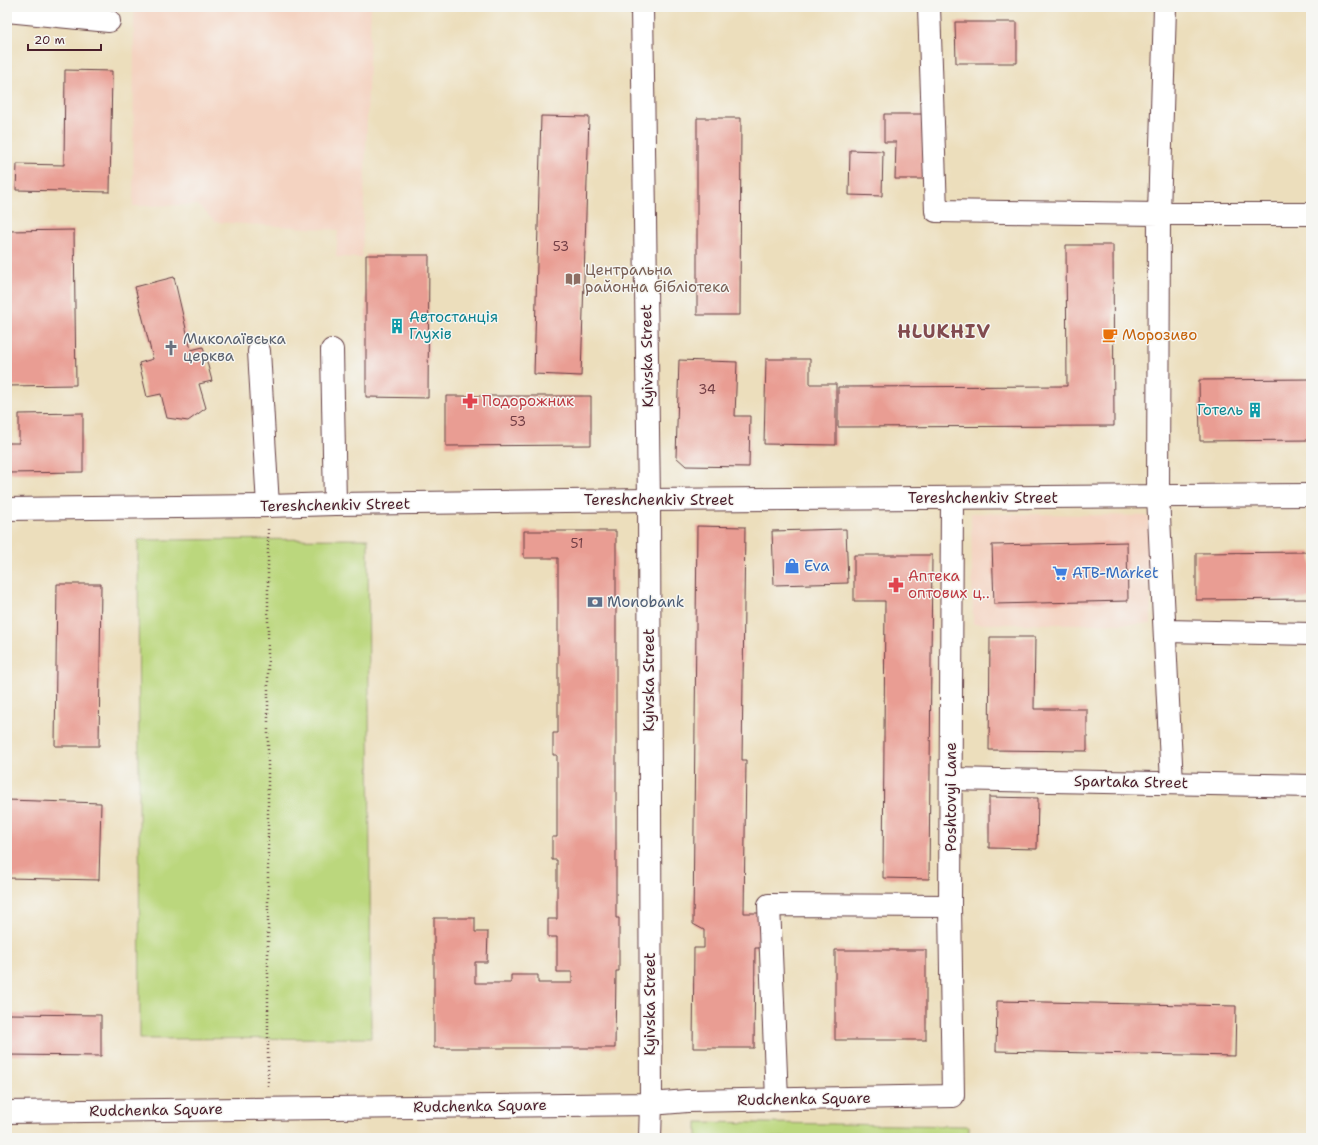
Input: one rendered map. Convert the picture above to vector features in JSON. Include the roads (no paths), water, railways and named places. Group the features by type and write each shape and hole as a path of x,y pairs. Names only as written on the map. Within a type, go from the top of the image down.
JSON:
{"street":[{"name":"Kyivska Street","path":"642,7 649,500 650,1138"},
{"path":"929,7 936,211 1159,214 1311,214"},
{"path":"1165,7 1159,214 1158,496 1166,631 1172,783"},
{"path":"7,11 109,21"},
{"path":"332,350 335,504"},
{"path":"259,351 268,506"},
{"name":"Tereshchenkiv Street","path":"7,509 649,500 1311,495"},
{"name":"Poshtovyi Lane","path":"952,498 950,906 953,1096"},
{"path":"1166,631 1311,634"},
{"name":"Spartaka Street","path":"951,779 1311,786"},
{"path":"777,1099 770,905 950,906"},
{"name":"Rudchenka Square","path":"7,1112 650,1104 687,1101 953,1096"}],"place":[{"name":"Центральна районна бібліотека","path":"573,279"},
{"name":"Автостанція Глухів","path":"397,326"},
{"name":"Морозиво","path":"1110,335"},
{"name":"Миколаївська церква","path":"171,348"},
{"name":"Подорожник","path":"470,401"},
{"name":"Готель","path":"1255,410"},
{"name":"Eva","path":"792,566"},
{"name":"ATB-Market","path":"1060,573"},
{"name":"Аптека оптових ц‥","path":"896,585"},
{"name":"Monobank","path":"595,602"}],"district":[{"name":"HLUKHIV","path":"944,331"}]}
